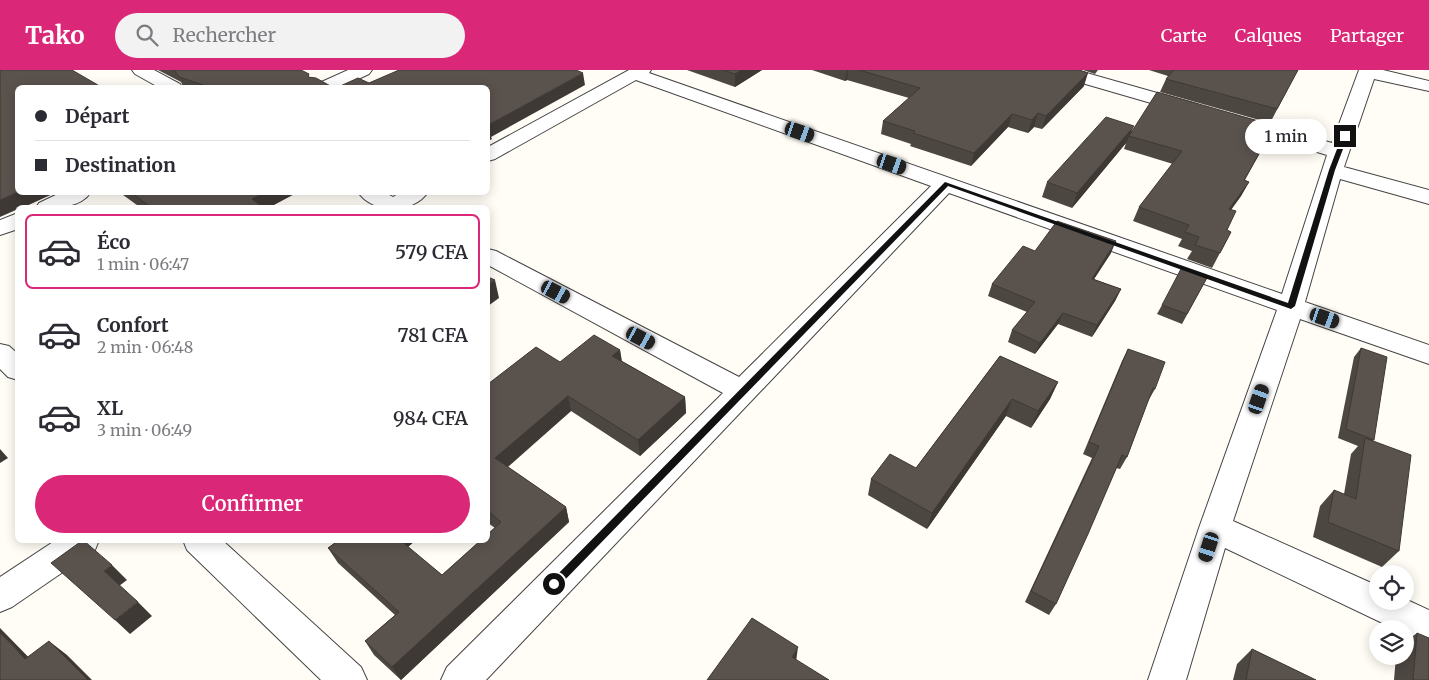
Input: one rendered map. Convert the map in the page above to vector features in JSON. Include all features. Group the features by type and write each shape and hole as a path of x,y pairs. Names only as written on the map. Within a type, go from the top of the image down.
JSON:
{"street":[{"path":"141,70 168,85"},
{"path":"330,85 363,70"},
{"path":"1057,70 1212,115 1429,197"},
{"path":"1167,680 1215,528 1291,306 1335,161 1368,71 1429,86"},
{"path":"490,154 638,72 1429,355"},
{"path":"460,680 947,183"},
{"path":"54,205 75,195"},
{"path":"373,195 391,205"},
{"path":"397,205 413,195"},
{"path":"0,228 15,221"},
{"path":"490,257 744,392"},
{"path":"0,353 15,367"},
{"path":"1215,528 1429,627"},
{"path":"0,596 79,543"},
{"path":"202,543 348,680"}],"building":[{"path":"0,70 72,70 98,85 15,85 15,193 0,200"},
{"path":"174,70 301,70 309,74 308,77 316,78 329,85 203,85 179,77"},
{"path":"399,70 576,70 583,73 490,124 490,85 343,85 358,78 369,83"},
{"path":"723,70 742,70 735,74"},
{"path":"859,70 1079,70 1088,73 1046,116 1038,113 1032,120 1012,114 974,153 883,121 920,88"},
{"path":"1174,70 1298,70 1277,109 1166,79"},
{"path":"1157,92 1269,124 1258,146 1263,147 1244,180 1249,182 1229,209 1236,211 1227,230 1231,232 1220,253 1195,245 1199,237 1185,232 1189,225 1139,207 1182,151 1129,136"},
{"path":"1106,117 1134,126 1077,193 1047,182"},
{"path":"134,195 260,195 252,199 260,205 148,205"},
{"path":"1057,221 1116,241 1092,279 1121,289 1097,325 1063,313 1040,343 1012,330 1035,302 992,284 1023,246 1035,251"},
{"path":"1182,267 1208,276 1187,314 1162,305"},
{"path":"594,335 620,350 612,356 685,397 638,440 568,396 495,458 566,507 392,667 365,641 399,612 328,548 335,543 404,543 442,575 478,543 490,543 490,532 501,522 490,513 490,382 536,347 560,362"},
{"path":"1361,348 1387,357 1374,440 1346,429"},
{"path":"1128,349 1165,362 1127,457 1122,455 1056,604 1031,591 1099,446 1089,442"},
{"path":"1000,356 1058,382 1038,411 1012,399 932,513 871,479 890,454 916,468"},
{"path":"1365,438 1411,455 1399,551 1328,522 1334,490 1356,499"},
{"path":"79,543 86,543 112,565 104,571 138,602 115,620 51,563"},
{"path":"752,618 798,647 792,657 829,680 707,680"},
{"path":"0,633 25,659 49,641 88,680 0,680"},
{"path":"1417,633 1429,638 1429,680 1413,680"},
{"path":"1252,649 1316,680 1246,680"}],"route":[{"path":"554,584 947,183 1291,306 1332,170 1345,136"}]}
